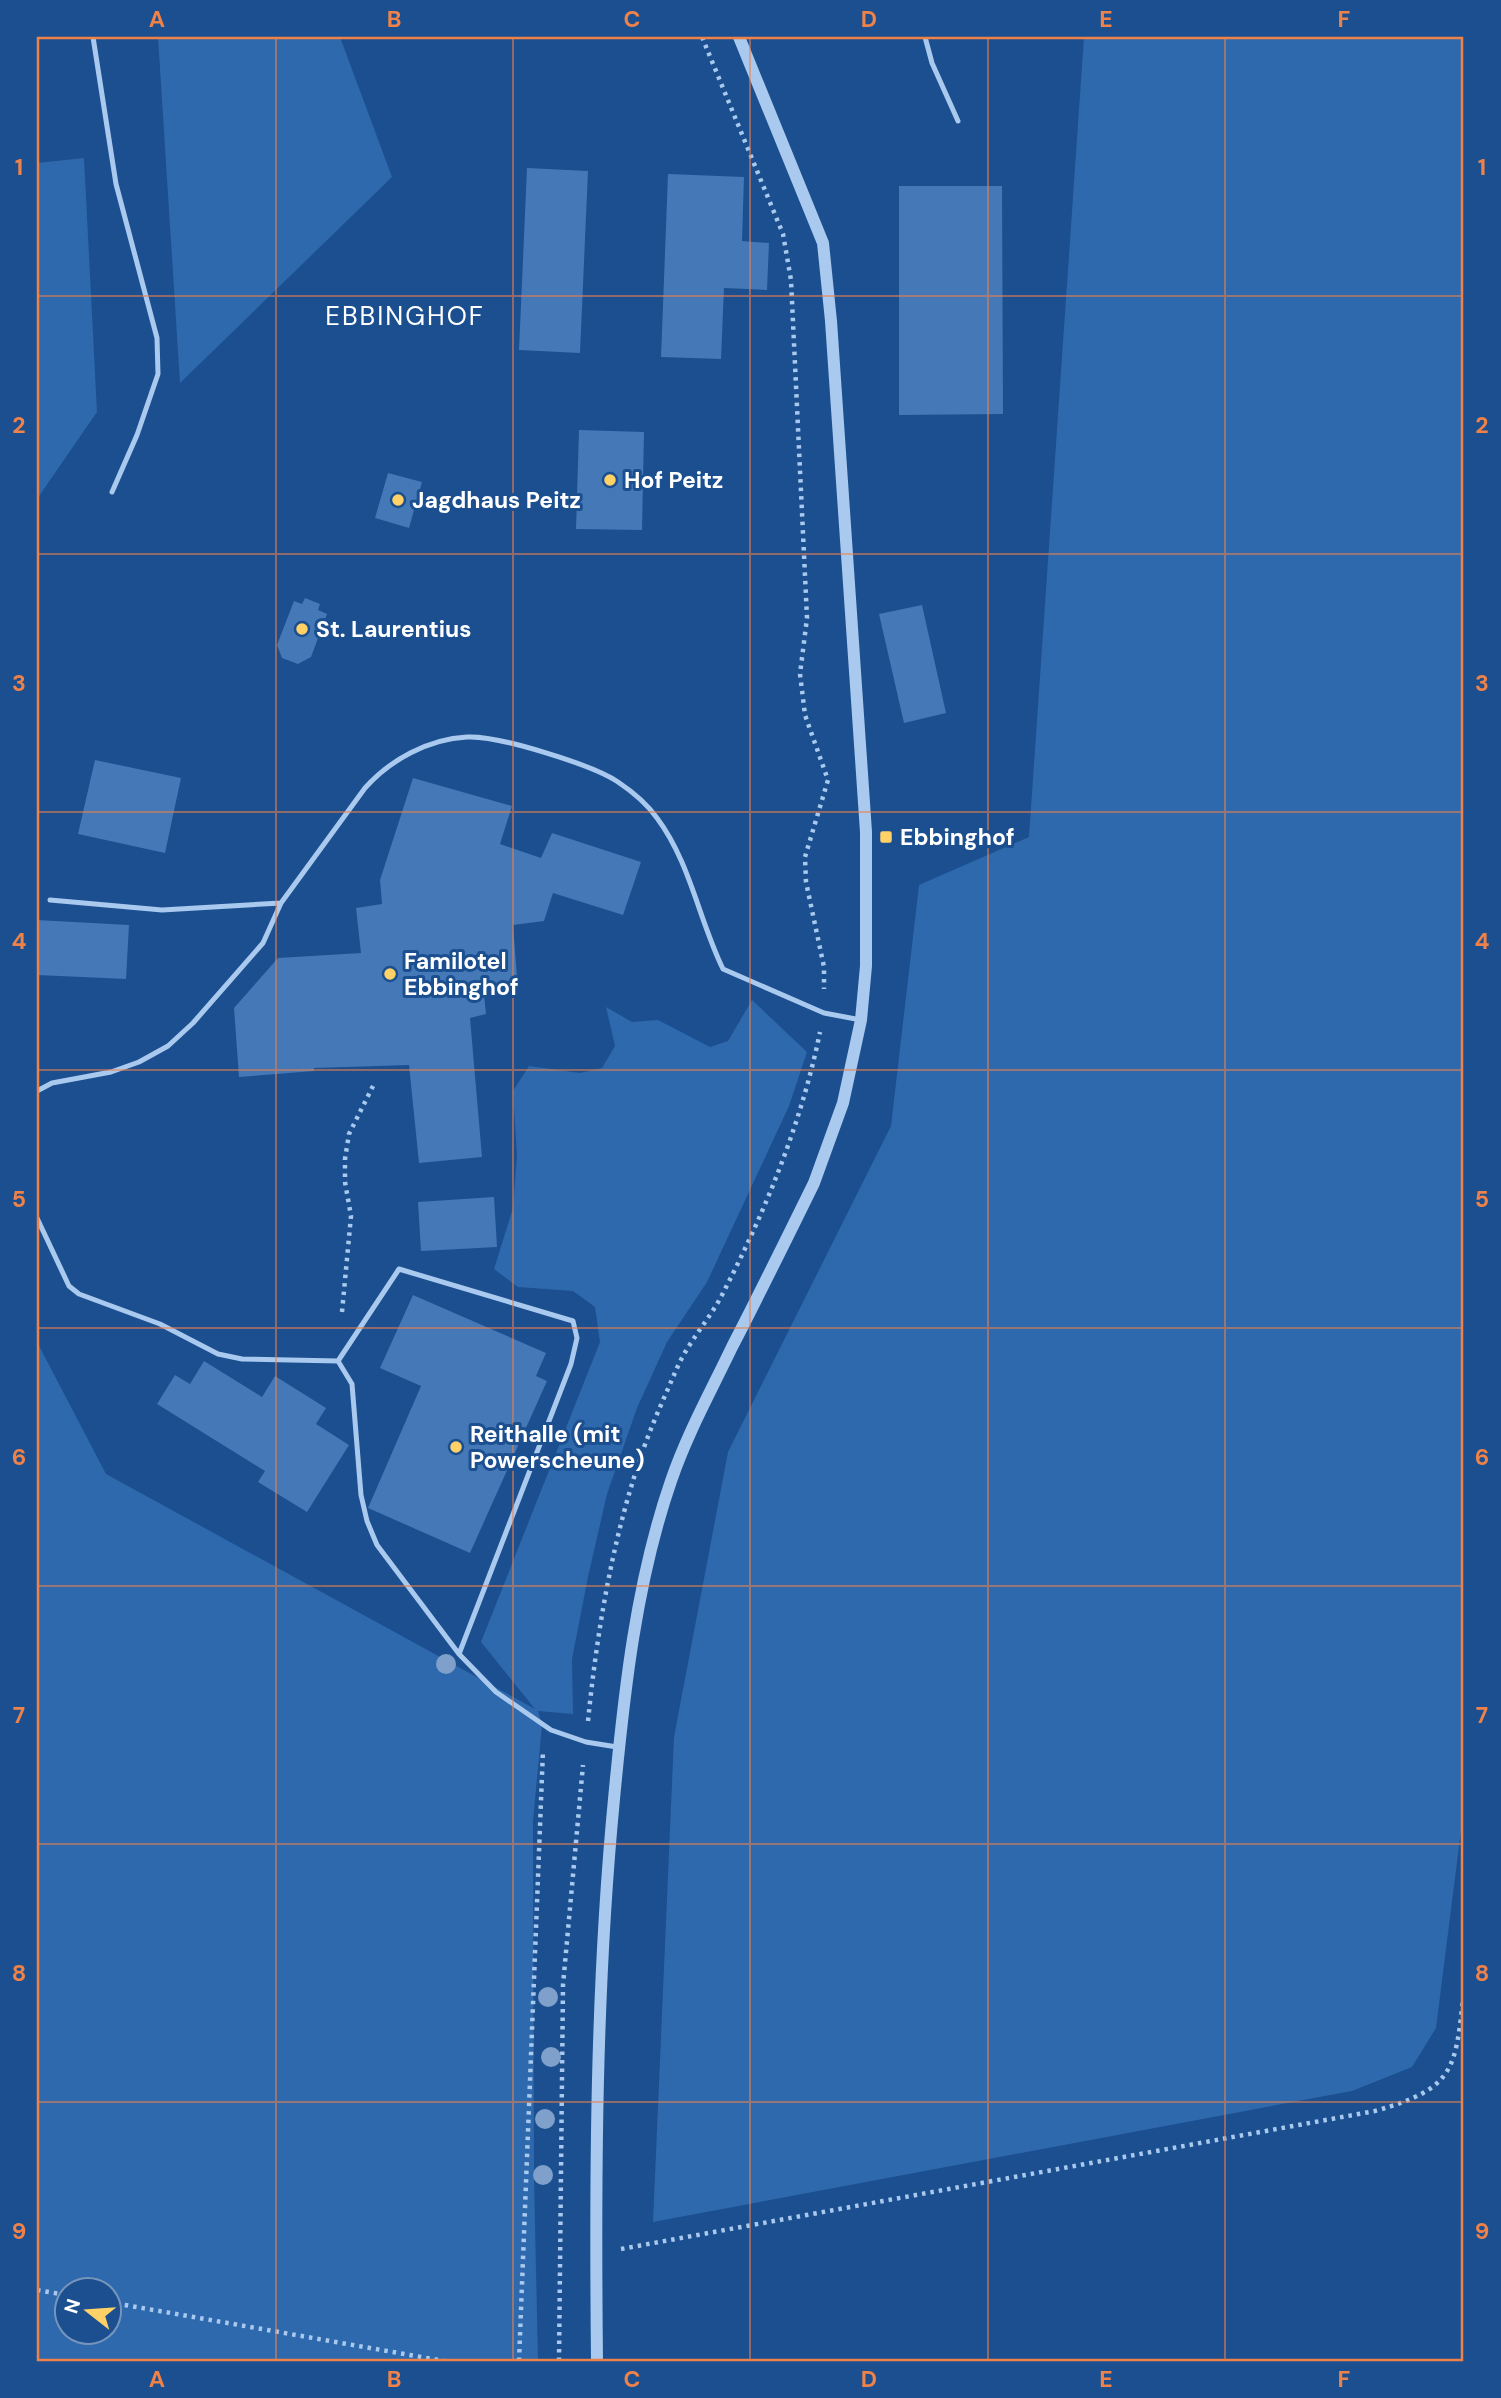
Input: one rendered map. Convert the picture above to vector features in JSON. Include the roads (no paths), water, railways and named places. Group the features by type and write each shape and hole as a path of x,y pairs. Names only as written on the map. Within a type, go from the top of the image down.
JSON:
{"street":[{"path":"597,2361 596,2113 601,1966 619,1748 643,1588 671,1480 692,1428 814,1183 843,1103 861,1020 866,966 866,832 832,335 823,243 739,37"}],"lane":[{"path":"93,37 116,184 158,338 158,374 137,435 112,492"},
{"path":"925,37 932,63 957,121"},
{"path":"37,1091 52,1083 111,1072 139,1062 168,1046 193,1023 263,943 281,903 380,771 402,756 429,745 466,737 497,739 596,771 617,781 642,801 671,840 723,969 824,1013 861,1020"},
{"path":"50,900 162,910 281,903"},
{"path":"37,1218 69,1286 79,1294 160,1324 218,1354 242,1359 338,1361"},
{"path":"338,1361 400,1269 573,1321 577,1338 571,1364 458,1654"},
{"path":"338,1361 352,1384 361,1495 367,1521 377,1545 458,1654 496,1692 542,1725 586,1742 619,1748"}],"place":[{"name":"Hof Peitz","path":"610,480"},
{"name":"Jagdhaus Peitz","path":"398,500"},
{"name":"St. Laurentius","path":"302,629"},
{"name":"Ebbinghof","path":"886,837"},
{"name":"Familotel Ebbinghof","path":"390,974"},
{"name":"Reithalle (mit Powerscheune)","path":"456,1447"}],"district":[{"name":"EBBINGHOF","path":"405,316"}]}
